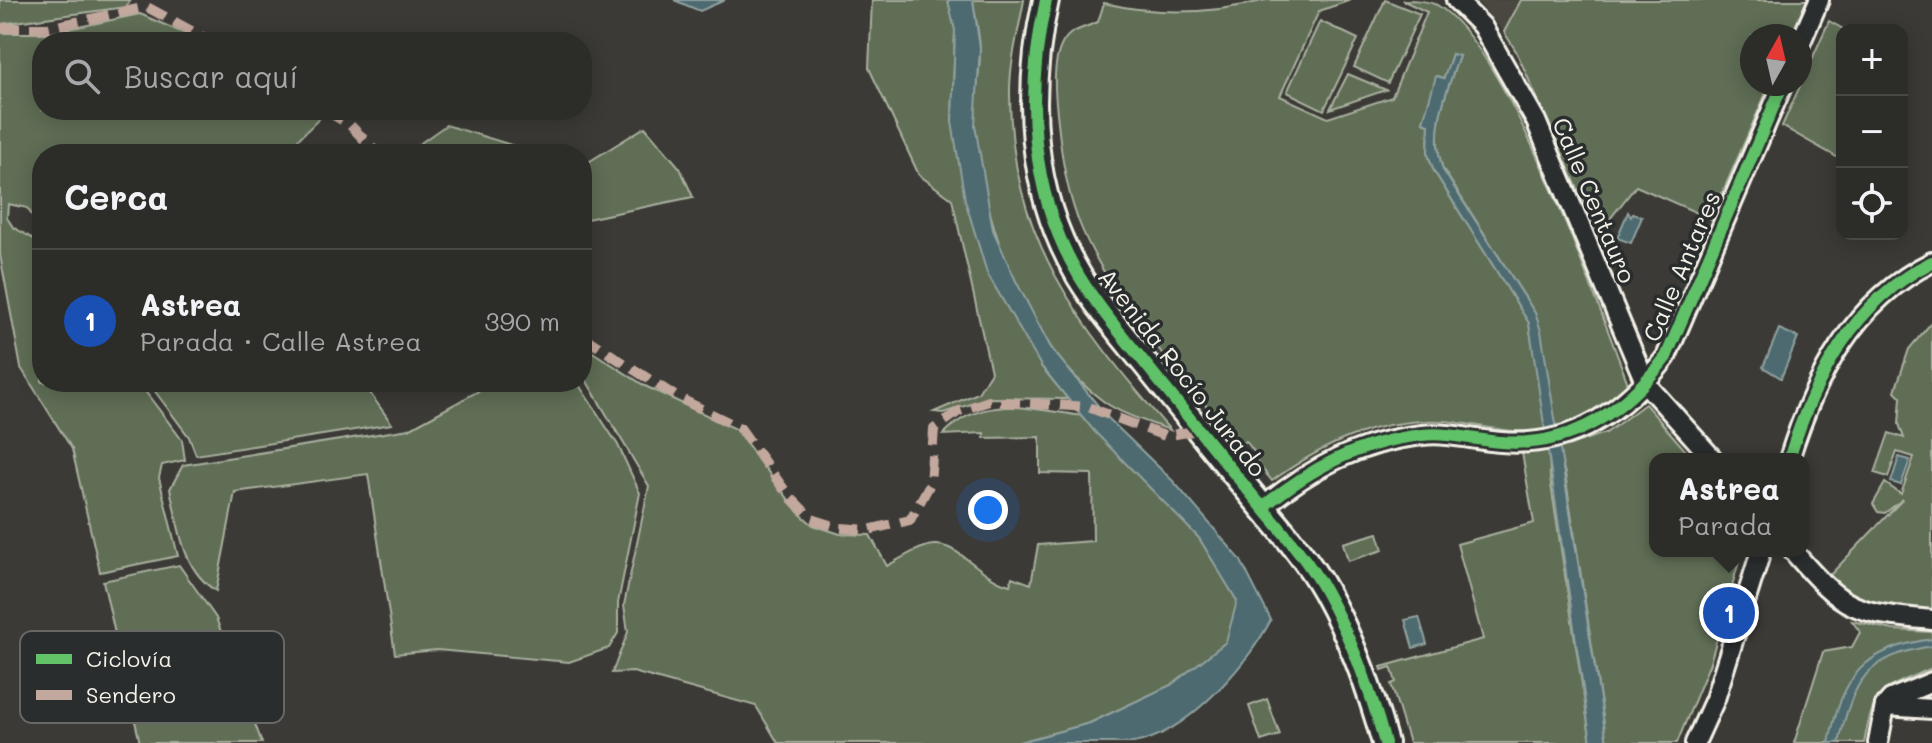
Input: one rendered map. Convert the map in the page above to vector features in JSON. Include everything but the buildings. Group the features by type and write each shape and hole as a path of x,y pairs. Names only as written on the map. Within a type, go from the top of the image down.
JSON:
{"main road":[{"name":"Avenida Rocío Jurado","path":"1046,0 1035,53 1032,105 1038,159 1049,209 1078,274 1112,323 1263,507 1325,590 1373,701 1385,743"}],"street":[{"name":"Calle Centauro","path":"1456,0 1482,26 1536,121 1646,384 1708,453"},
{"path":"1809,24 1819,0"},
{"name":"Calle Antares","path":"1263,507 1314,469 1346,452 1394,439 1438,434 1501,442 1541,440 1610,416 1646,384 1666,357 1778,96"},
{"path":"1791,453 1805,409 1822,372 1851,328 1884,294 1932,262"},
{"path":"1695,743 1715,699 1759,557"},
{"path":"1798,557 1828,591 1865,613 1932,620"},
{"path":"1878,743 1885,706 1891,699 1932,683"},
{"path":"1885,706 1932,709"}],"shaded area":[{"path":"1476,0 1521,0 1504,32"}],"green space":[{"path":"0,0 131,0 126,7 0,24"},
{"path":"872,0 948,0 955,30 952,122 1041,366 1068,399 990,398 943,413 934,412 978,393 991,372 952,199 919,175 869,68"},
{"path":"973,0 1024,0 1010,91 1013,143 1022,191 1036,235 1079,315 1106,353 1170,430 1110,406 1075,376 1051,347 1012,278 987,201 980,163 975,117 980,48"},
{"path":"1266,0 1351,0 1319,11 1280,96 1328,118 1392,97 1427,12 1402,0 1437,5 1464,30 1492,70 1547,178 1627,381 1626,389 1593,413 1555,428 1535,313 1443,169 1439,155 1438,126 1459,56 1452,54 1444,79 1437,76 1423,122 1429,124 1428,154 1434,171 1529,323 1546,430 1507,430 1442,421 1396,424 1331,445 1272,481 1254,459 1257,456 1246,441 1239,445 1149,337 1091,249 1067,182 1055,88 1056,63 1063,42 1073,32 1098,22 1104,3 1145,10 1185,12"},
{"path":"1385,0 1420,14 1388,83 1354,67"},
{"path":"1521,0 1807,0 1796,24 1740,24 1740,96 1765,96 1711,219 1636,186 1598,234 1516,51 1504,32"},
{"path":"140,14 181,32 55,32"},
{"path":"1320,21 1358,39 1324,110 1287,92"},
{"path":"1829,21 1836,25 1836,157 1782,126 1795,96 1812,96 1812,59"},
{"path":"0,33 32,33 32,120 318,120 293,144 32,144 32,215 27,208 8,204 7,218 13,227 32,238 32,385 21,368 0,255"},
{"path":"1348,74 1386,90 1330,109"},
{"path":"446,125 508,144 419,144"},
{"path":"645,127 680,168 693,197 592,218 592,160"},
{"path":"1932,322 1932,610 1890,606 1864,599 1829,576 1903,499 1885,513 1878,512 1873,504 1885,483 1901,494 1914,457 1897,452 1888,477 1875,473 1889,433 1904,438 1899,424 1901,397 1895,391 1909,349"},
{"path":"592,352 645,386 736,429 798,512 813,525 840,534 870,535 887,566 923,548 943,546 1000,581 1010,585 1012,577 1031,584 1038,545 1093,541 1092,474 1040,473 1040,437 984,438 984,433 943,435 973,413 990,409 1026,408 1082,416 1199,538 1238,601 1226,642 1171,685 1090,723 1016,743 778,743 756,706 633,672 612,673 628,632 624,605 649,486 592,390"},
{"path":"36,392 146,392 182,440 185,460 162,465 159,478 178,556 100,572 72,449"},
{"path":"155,392 369,392 392,424 196,455 189,437"},
{"path":"477,392 584,392 618,445 640,493 618,603 618,633 609,648 569,662 437,650 395,654 368,474 235,492 216,591 195,571 183,546 170,489 183,465 409,429"},
{"path":"1645,404 1688,453 1649,453 1649,557 1740,557 1710,663 1677,743 1607,743 1565,474 1558,448 1606,433"},
{"path":"1549,450 1550,478 1591,743 1409,743 1391,684 1396,682 1391,667 1382,670 1381,667 1483,639 1457,544 1534,523 1522,453"},
{"path":"1378,533 1383,550 1348,561 1343,543"},
{"path":"179,565 216,618 221,631 114,631 103,581"},
{"path":"1852,621 1893,630 1932,632 1932,668 1883,692 1872,710 1864,743 1794,743 1823,652 1852,647 1860,632"},
{"path":"1267,699 1280,735 1261,741 1249,706"},
{"path":"135,723 255,723 262,743 140,743"}],"water":[{"path":"674,0 725,0 700,11"},
{"path":"948,0 973,0 980,48 975,125 993,230 1016,281 1051,348 1109,419 1174,482 1240,559 1271,620 1246,658 1193,713 1153,737 1133,743 1016,743 1090,723 1171,685 1226,642 1237,601 1199,538 1094,431 1041,366 987,273 965,200 952,122 955,30"},
{"path":"1452,54 1459,56 1438,126 1439,155 1443,170 1535,313 1541,331 1607,743 1591,743 1529,323 1434,171 1428,154 1429,124 1423,122 1436,76 1444,78"},
{"path":"1628,212 1631,217 1633,214 1642,217 1631,243 1617,238"},
{"path":"1779,329 1798,337 1781,378 1763,367"},
{"path":"1899,457 1910,460 1901,485 1891,482"},
{"path":"1419,617 1427,644 1413,648 1405,620"},
{"path":"1932,639 1932,646 1891,657 1866,675 1850,703 1839,743 1829,743 1841,700 1860,670 1889,650"}],"marked path":[{"path":"0,28 48,28 147,7 193,32"},
{"path":"342,120 368,144"},
{"path":"592,342 675,396 740,428 788,495 812,519 840,528 868,530 910,520 930,484 934,429 959,411 989,401 1088,407 1165,436 1199,430"}],"cycle path":[{"path":"1046,0 1035,71 1036,141 1041,176 1062,244 1079,276 1106,315 1289,539 1317,578 1352,646 1385,743"},
{"path":"1263,507 1318,469 1377,444 1432,434 1501,442 1551,439 1595,422 1633,394 1666,357 1778,96"},
{"path":"1791,453 1811,400 1840,345 1880,298 1904,278 1932,262"}],"place":[{"name":"Astrea","path":"1729,613"}]}
